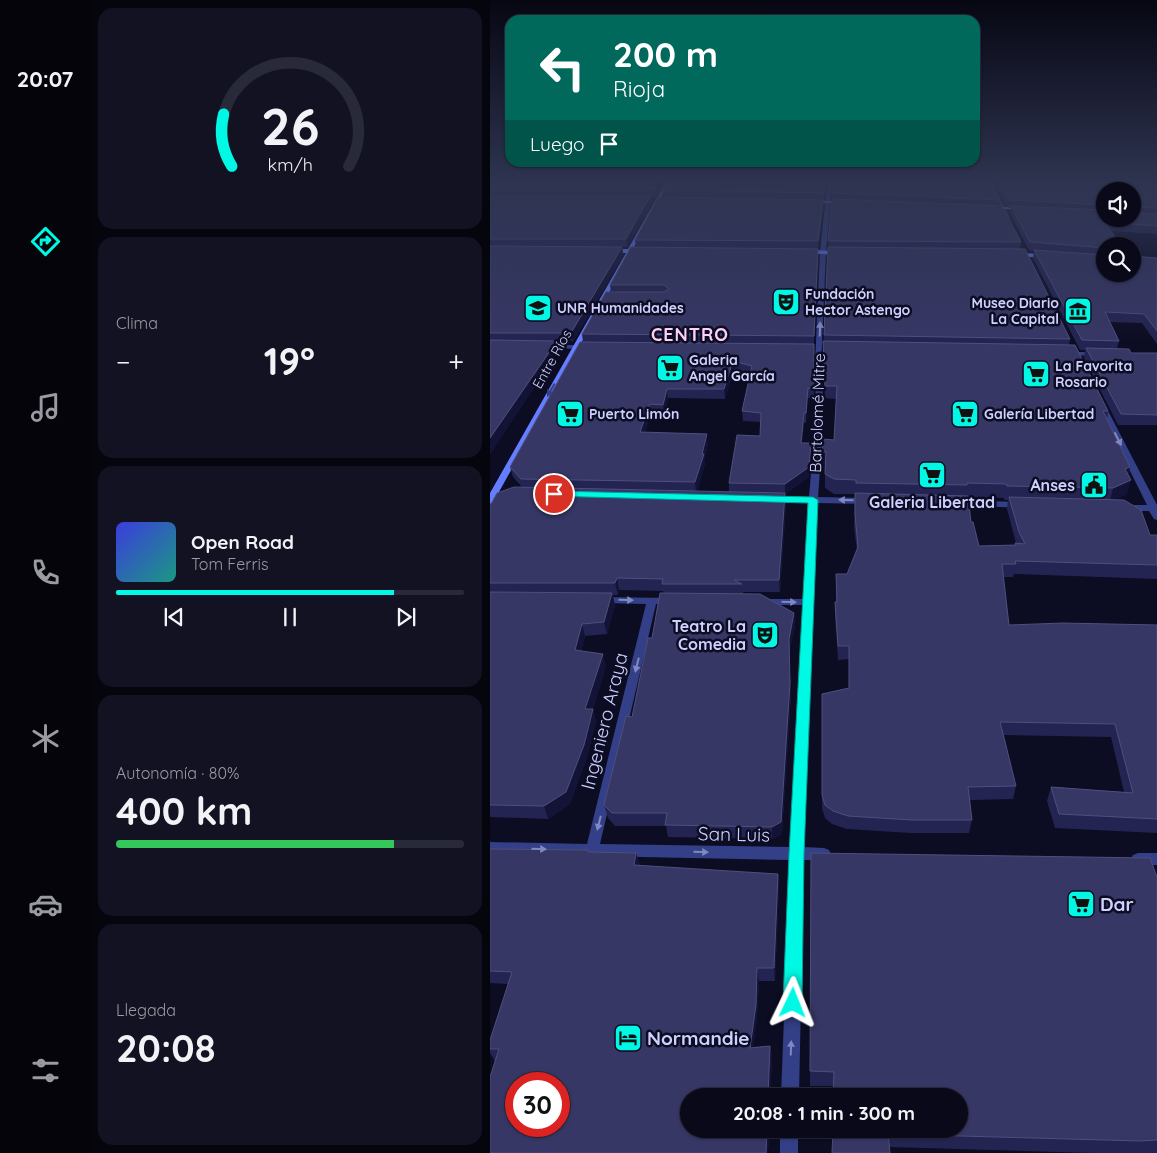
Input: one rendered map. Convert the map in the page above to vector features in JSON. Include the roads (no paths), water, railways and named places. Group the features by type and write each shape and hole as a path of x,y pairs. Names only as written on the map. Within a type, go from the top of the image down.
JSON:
{"main road":[{"name":"Entre Ríos","path":"491,496 638,234"},
{"path":"598,251 645,251"},
{"path":"803,252 850,253"},
{"path":"1008,254 1056,256"}],"street":[{"name":"Bartolomé Mitre","path":"790,1088 796,854 813,500 820,413 819,349 824,234"},
{"path":"1022,246 1030,262"},
{"path":"1072,346 1080,363"},
{"path":"537,347 593,347"},
{"path":"809,349 829,349"},
{"path":"1056,354 1103,354"},
{"path":"1097,398 1156,511"},
{"path":"491,496 504,493"},
{"path":"763,499 880,501"},
{"path":"948,503 1036,505"},
{"path":"1114,507 1156,511"},
{"path":"585,600 682,601"},
{"name":"Ingeniero Araya","path":"592,850 652,601"},
{"path":"750,602 808,602"},
{"name":"San Luis","path":"490,848 836,854"},
{"path":"1128,859 1157,859"},
{"path":"789,1138 789,1153"}],"place":[{"name":"Fundación Hector Astengo","path":"786,302"},
{"name":"UNR Humanidades","path":"538,308"},
{"name":"Museo Diario La Capital","path":"1078,311"},
{"name":"Galeria Angel García","path":"670,368"},
{"name":"La Favorita Rosario","path":"1036,374"},
{"name":"Puerto Limón","path":"570,414"},
{"name":"Galería Libertad","path":"965,414"},
{"name":"Galeria Libertad","path":"932,475"},
{"name":"Anses","path":"1094,485"},
{"name":"Teatro La Comedia","path":"765,635"},
{"name":"Dar","path":"1081,904"},
{"name":"Normandie","path":"628,1038"}],"district":[{"name":"CENTRO","path":"690,334"}]}
